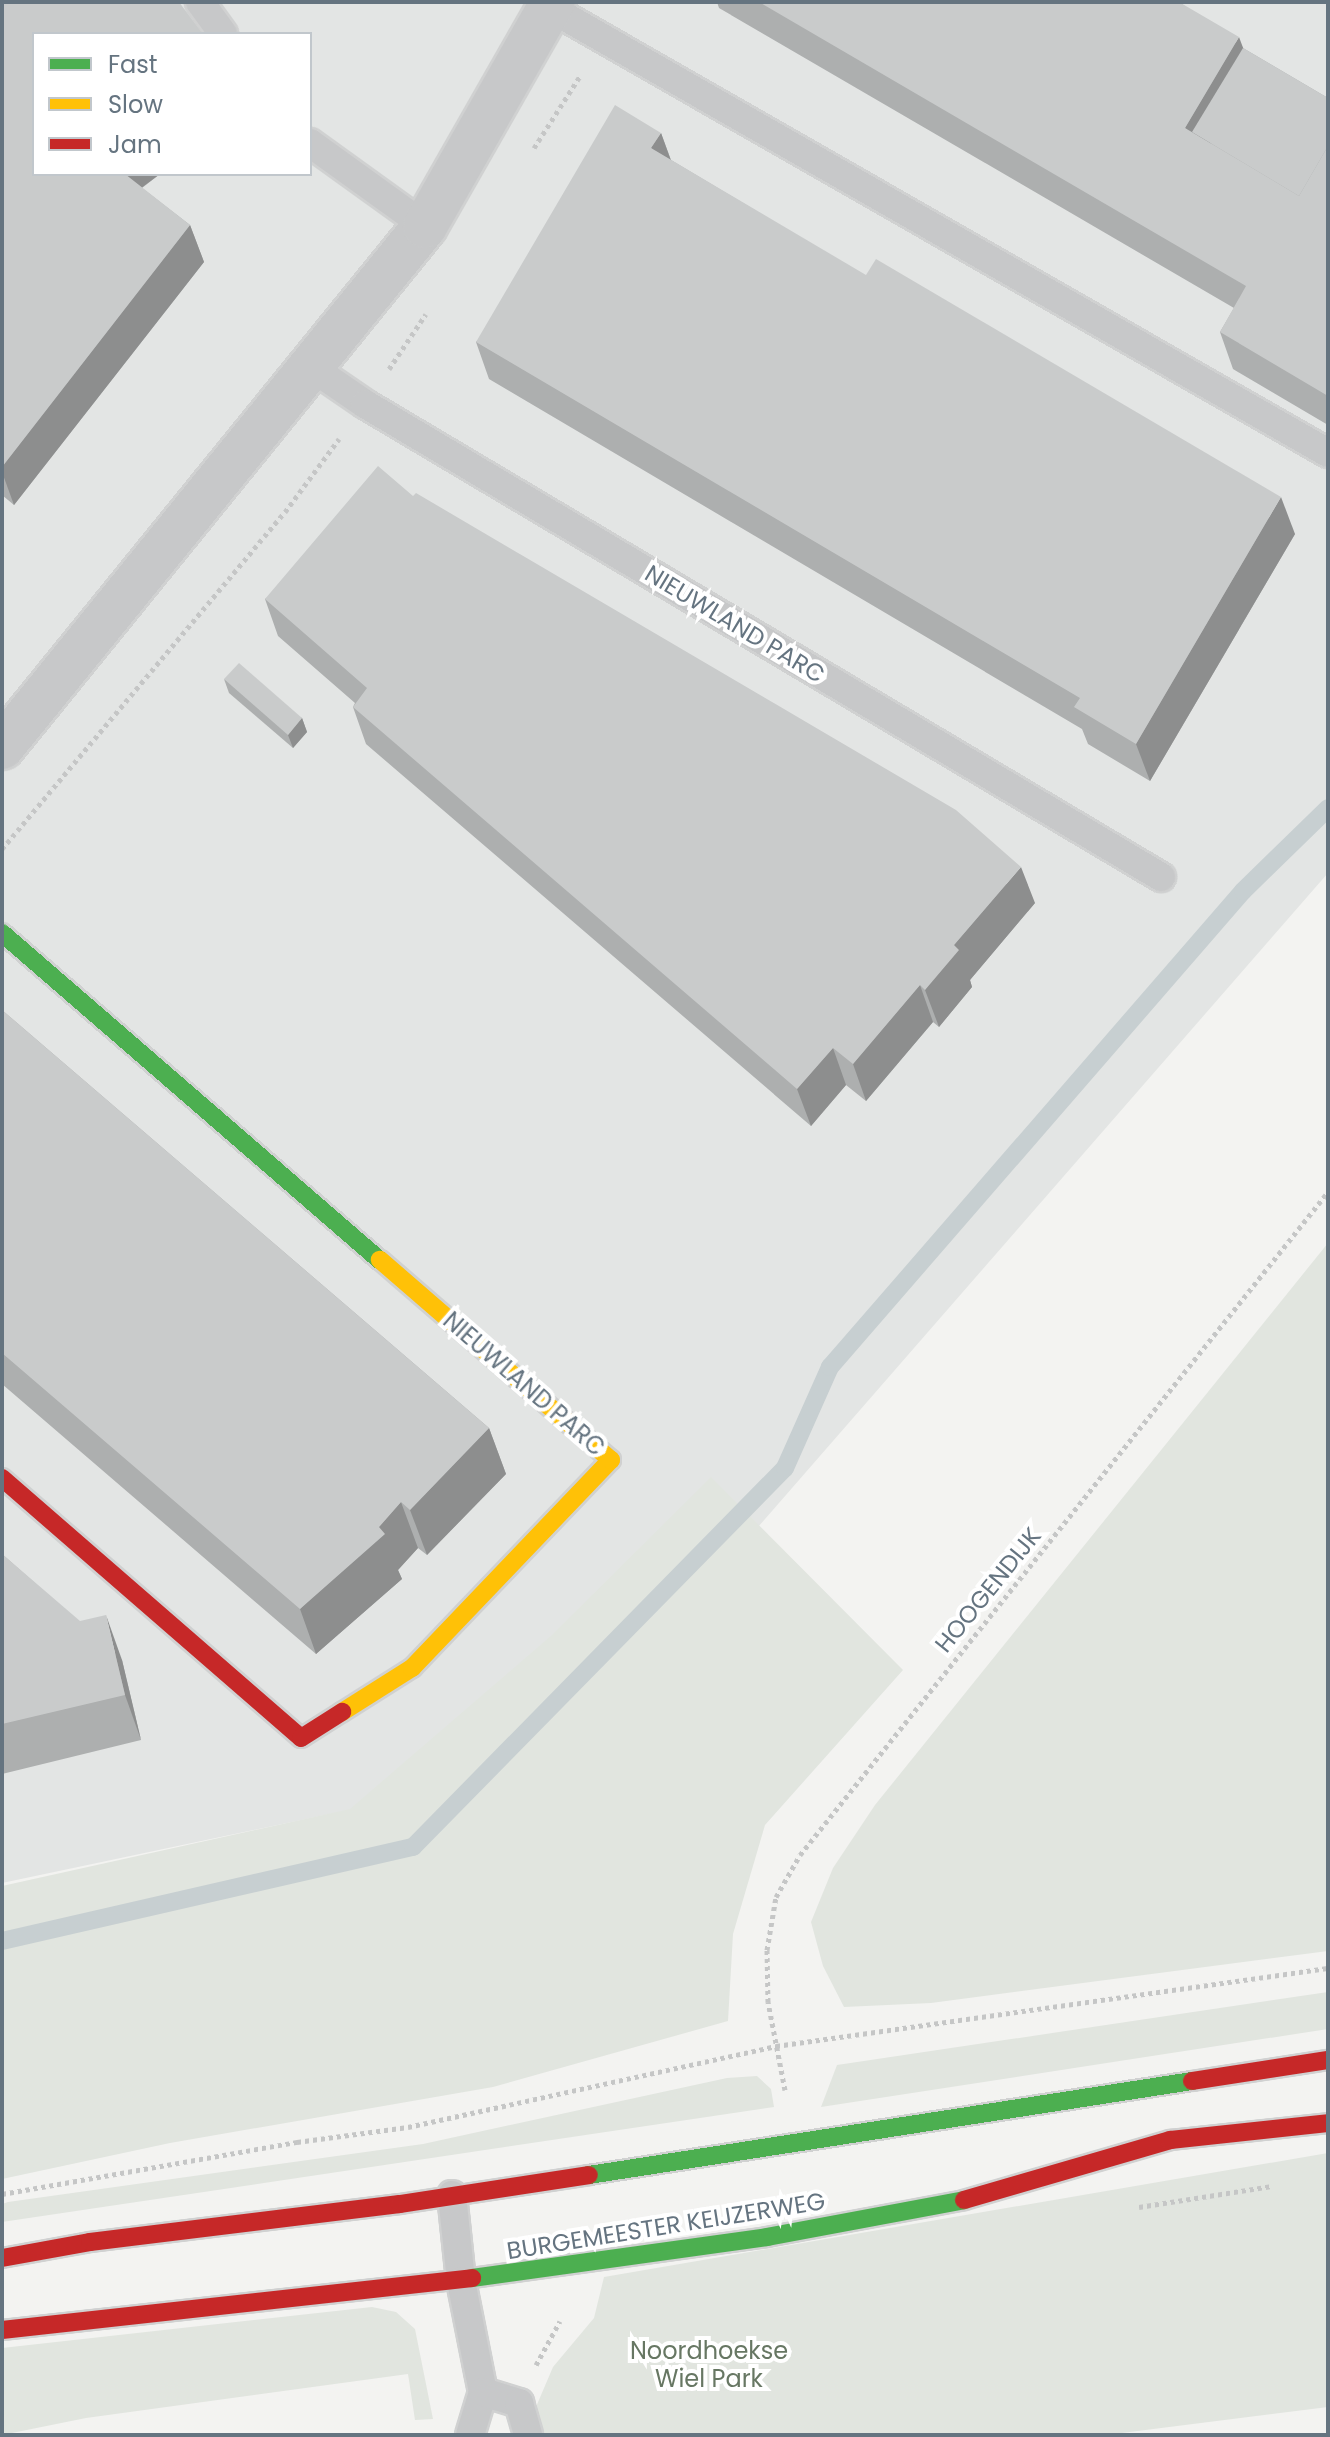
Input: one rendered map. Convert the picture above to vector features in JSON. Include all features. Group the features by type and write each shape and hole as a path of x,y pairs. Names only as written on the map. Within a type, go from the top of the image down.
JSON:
{"main road":[{"name":"NIEUWLAND PARC","path":"2,933 611,1460 412,1668 301,1738 2,1478"},
{"path":"2,2258 90,2242 452,2195 1328,2060"},
{"name":"BURGEMEESTER KEIJZERWEG","path":"2,2330 461,2281 767,2237 968,2199 1170,2140 1328,2123"}],"street":[{"path":"2,747 425,226 551,5"}],"lane":[{"path":"200,2 222,32"},
{"path":"551,5 1328,453"},
{"path":"312,144 425,226"},
{"name":"NIEUWLAND PARC","path":"311,367 379,412 1161,877"},
{"path":"452,2195 461,2281 483,2392 470,2435"},
{"path":"483,2392 519,2403 528,2435"}],"path":[{"name":"HOOGENDIJK","path":"776,2046 768,2002 767,1950 776,1897 800,1855 1328,1192"},
{"path":"2,2194 297,2142 408,2127 776,2046 1328,1968"}],"shaded area":[{"path":"2,2 1328,2 1328,873 548,1768 2,1883"}],"green space":[{"path":"1328,1243 1328,1951 931,2003 844,2007 823,1966 811,1922 833,1868 875,1805"},
{"path":"711,1477 903,1670 765,1825 733,1934 728,2021 493,2087 170,2143 2,2179 2,1886 350,1809 552,1635"},
{"path":"1328,1992 1328,2029 821,2107 837,2065"},
{"path":"757,2076 771,2089 774,2107 2,2222 2,2204 8,2202 423,2144 727,2078"},
{"name":"Noordhoekse Wiel Park","path":"1328,2153 1328,2407 1106,2435 524,2435 553,2367 594,2318 604,2277"},
{"path":"372,2307 396,2312 415,2329 433,2419 415,2420 408,2374 86,2418 2,2435 2,2348"}],"building":[{"path":"2,2 179,2 202,32 32,32 32,176 128,176 190,225 2,467"},
{"path":"759,2 1179,2 1239,37 1185,128 1299,196 1328,146 1328,396 1220,332 1246,286"},
{"path":"1243,48 1328,98 1328,146 1299,196 1192,132"},
{"path":"615,105 661,133 651,148 866,275 876,259 1281,497 1136,744 1074,707 1080,698 476,342"},
{"path":"378,466 413,496 416,493 956,810 1021,867 954,945 959,950 925,990 920,985 853,1064 833,1048 797,1089 353,707 367,688 265,599"},
{"path":"239,663 302,718 288,735 224,679"},
{"path":"2,1010 489,1428 410,1510 401,1502 379,1527 385,1534 300,1609 2,1353"},
{"path":"2,1554 80,1621 106,1615 125,1695 2,1724"}],"waterway":[{"path":"2,1941 413,1847 785,1468 830,1367 1243,891 1328,808"}],"traffic: fast":[{"path":"2,933 380,1260"},
{"path":"589,2175 1192,2081"},
{"path":"472,2278 767,2237 964,2200"}],"traffic: slow":[{"path":"342,1712 412,1668 611,1460 380,1260"}],"traffic: jam":[{"path":"2,1478 301,1738 342,1712"},
{"path":"1192,2081 1328,2060"},
{"path":"964,2200 1170,2140 1328,2123"},
{"path":"2,2258 90,2242 400,2204 589,2175"},
{"path":"2,2330 472,2278"}]}
